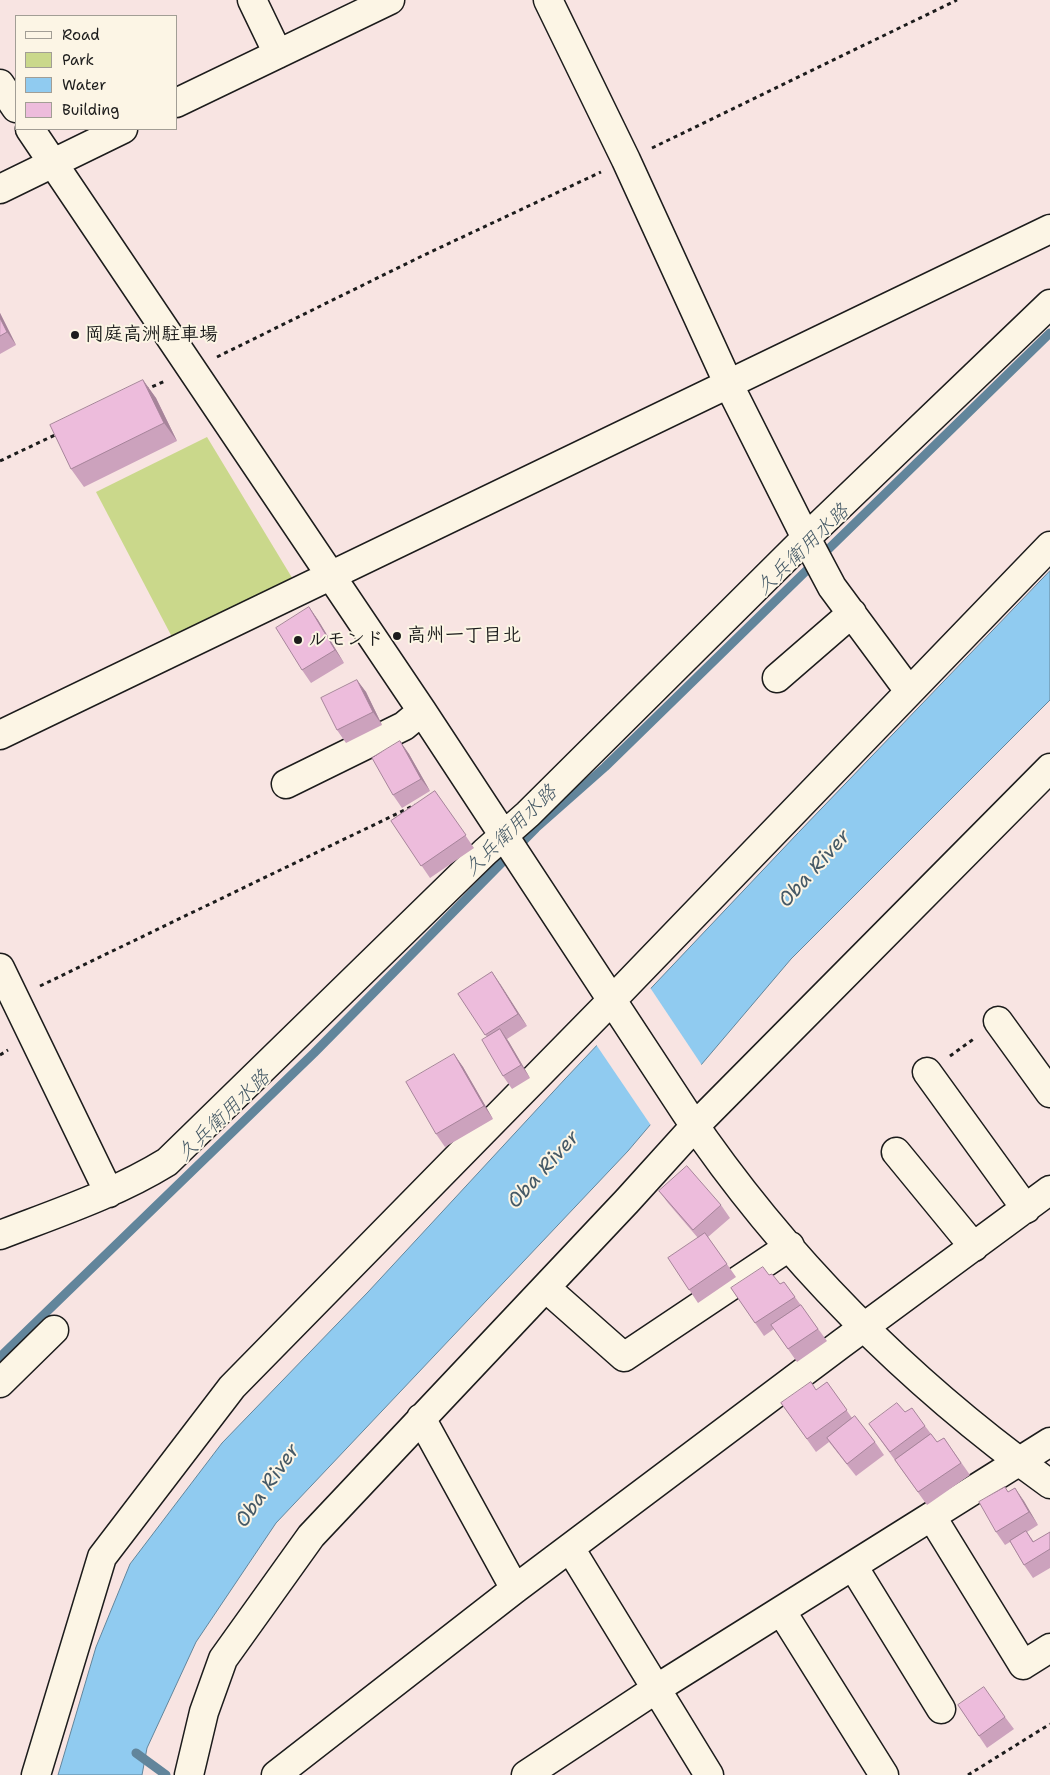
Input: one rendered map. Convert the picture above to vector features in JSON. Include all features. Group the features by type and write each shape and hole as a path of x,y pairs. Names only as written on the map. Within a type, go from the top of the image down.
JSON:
{"street":[{"path":"252,0 278,54"},
{"path":"548,0 626,160 729,385 806,538 832,587 909,691"},
{"path":"178,102 278,54 374,3"},
{"path":"0,84 15,106"},
{"path":"31,130 422,711 502,836 690,1120 734,1180 790,1246 865,1328 939,1398 1050,1484"},
{"path":"0,189 122,130"},
{"path":"0,735 329,574 729,385 1050,229"},
{"path":"0,1234 109,1193 167,1162 502,836 528,814 806,538 1050,304"},
{"path":"36,1775 102,1557 232,1387 616,1006 909,691 1050,546"},
{"path":"777,678 852,613"},
{"path":"286,784 404,726 422,711"},
{"path":"189,1775 204,1712 223,1659 311,1536 546,1288 690,1120 1050,768"},
{"path":"0,968 109,1193"},
{"path":"998,1021 1050,1093"},
{"path":"927,1072 1026,1209"},
{"path":"896,1152 974,1248"},
{"path":"276,1775 515,1589 1050,1190"},
{"path":"546,1288 624,1357 790,1246"},
{"path":"0,1383 54,1330"},
{"path":"421,1418 515,1589"},
{"path":"526,1775 656,1689 782,1612 1050,1442"},
{"path":"932,1517 1023,1665 1050,1648"},
{"path":"570,1548 709,1775"},
{"path":"853,1566 941,1709"},
{"path":"782,1612 884,1775"}],"path":[{"path":"214,358 422,256 958,0"},
{"path":"138,394 172,378"},
{"path":"0,461 60,432"},
{"path":"14,998 418,803"},
{"path":"927,1072 998,1021"},
{"path":"968,1775 1050,1724"}],"green space":[{"path":"207,437 294,581 172,637 96,492"}],"water":[{"name":"Oba River","path":"1050,571 1050,700 791,959 628,1151 276,1523 196,1642 147,1748 142,1775 58,1775 96,1647 130,1564 222,1443 368,1292 565,1079 798,833"}],"pier":[{"path":"649,986 703,1067 652,1127 595,1043"}],"building":[{"path":"0,318 7,332 0,336"},
{"path":"143,380 164,423 71,469 50,425"},
{"path":"309,607 335,650 302,670 276,628"},
{"path":"357,680 373,712 337,730 321,698"},
{"path":"400,741 421,779 393,795 372,758"},
{"path":"435,791 466,835 421,866 391,821"},
{"path":"492,972 518,1014 485,1035 458,994"},
{"path":"500,1029 521,1065 503,1076 482,1040"},
{"path":"454,1054 484,1106 436,1134 406,1082"},
{"path":"687,1166 721,1205 693,1230 659,1191"},
{"path":"705,1233 727,1264 689,1290 668,1258"},
{"path":"763,1267 780,1284 784,1282 795,1297 755,1323 731,1288"},
{"path":"801,1305 818,1329 788,1349 771,1325"},
{"path":"811,1382 816,1390 827,1382 847,1410 807,1439 781,1403"},
{"path":"897,1403 905,1412 912,1408 925,1426 890,1452 869,1424"},
{"path":"855,1416 875,1442 847,1464 827,1438"},
{"path":"931,1434 937,1442 944,1438 961,1463 918,1492 895,1460"},
{"path":"1005,1487 1008,1492 1015,1488 1029,1512 996,1532 979,1502"},
{"path":"1026,1531 1033,1542 1050,1532 1050,1549 1024,1565 1010,1541"},
{"path":"984,1687 1005,1717 979,1736 958,1705"}],"waterway":[{"name":"久兵衛用水路","path":"0,1357 314,1053 536,828 605,767 1050,333"},
{"path":"136,1753 166,1775"}],"place":[{"name":"岡庭高洲駐車場","path":"75,335"},
{"name":"高州一丁目北","path":"397,636"},
{"name":"ルモンド","path":"298,640"}]}
